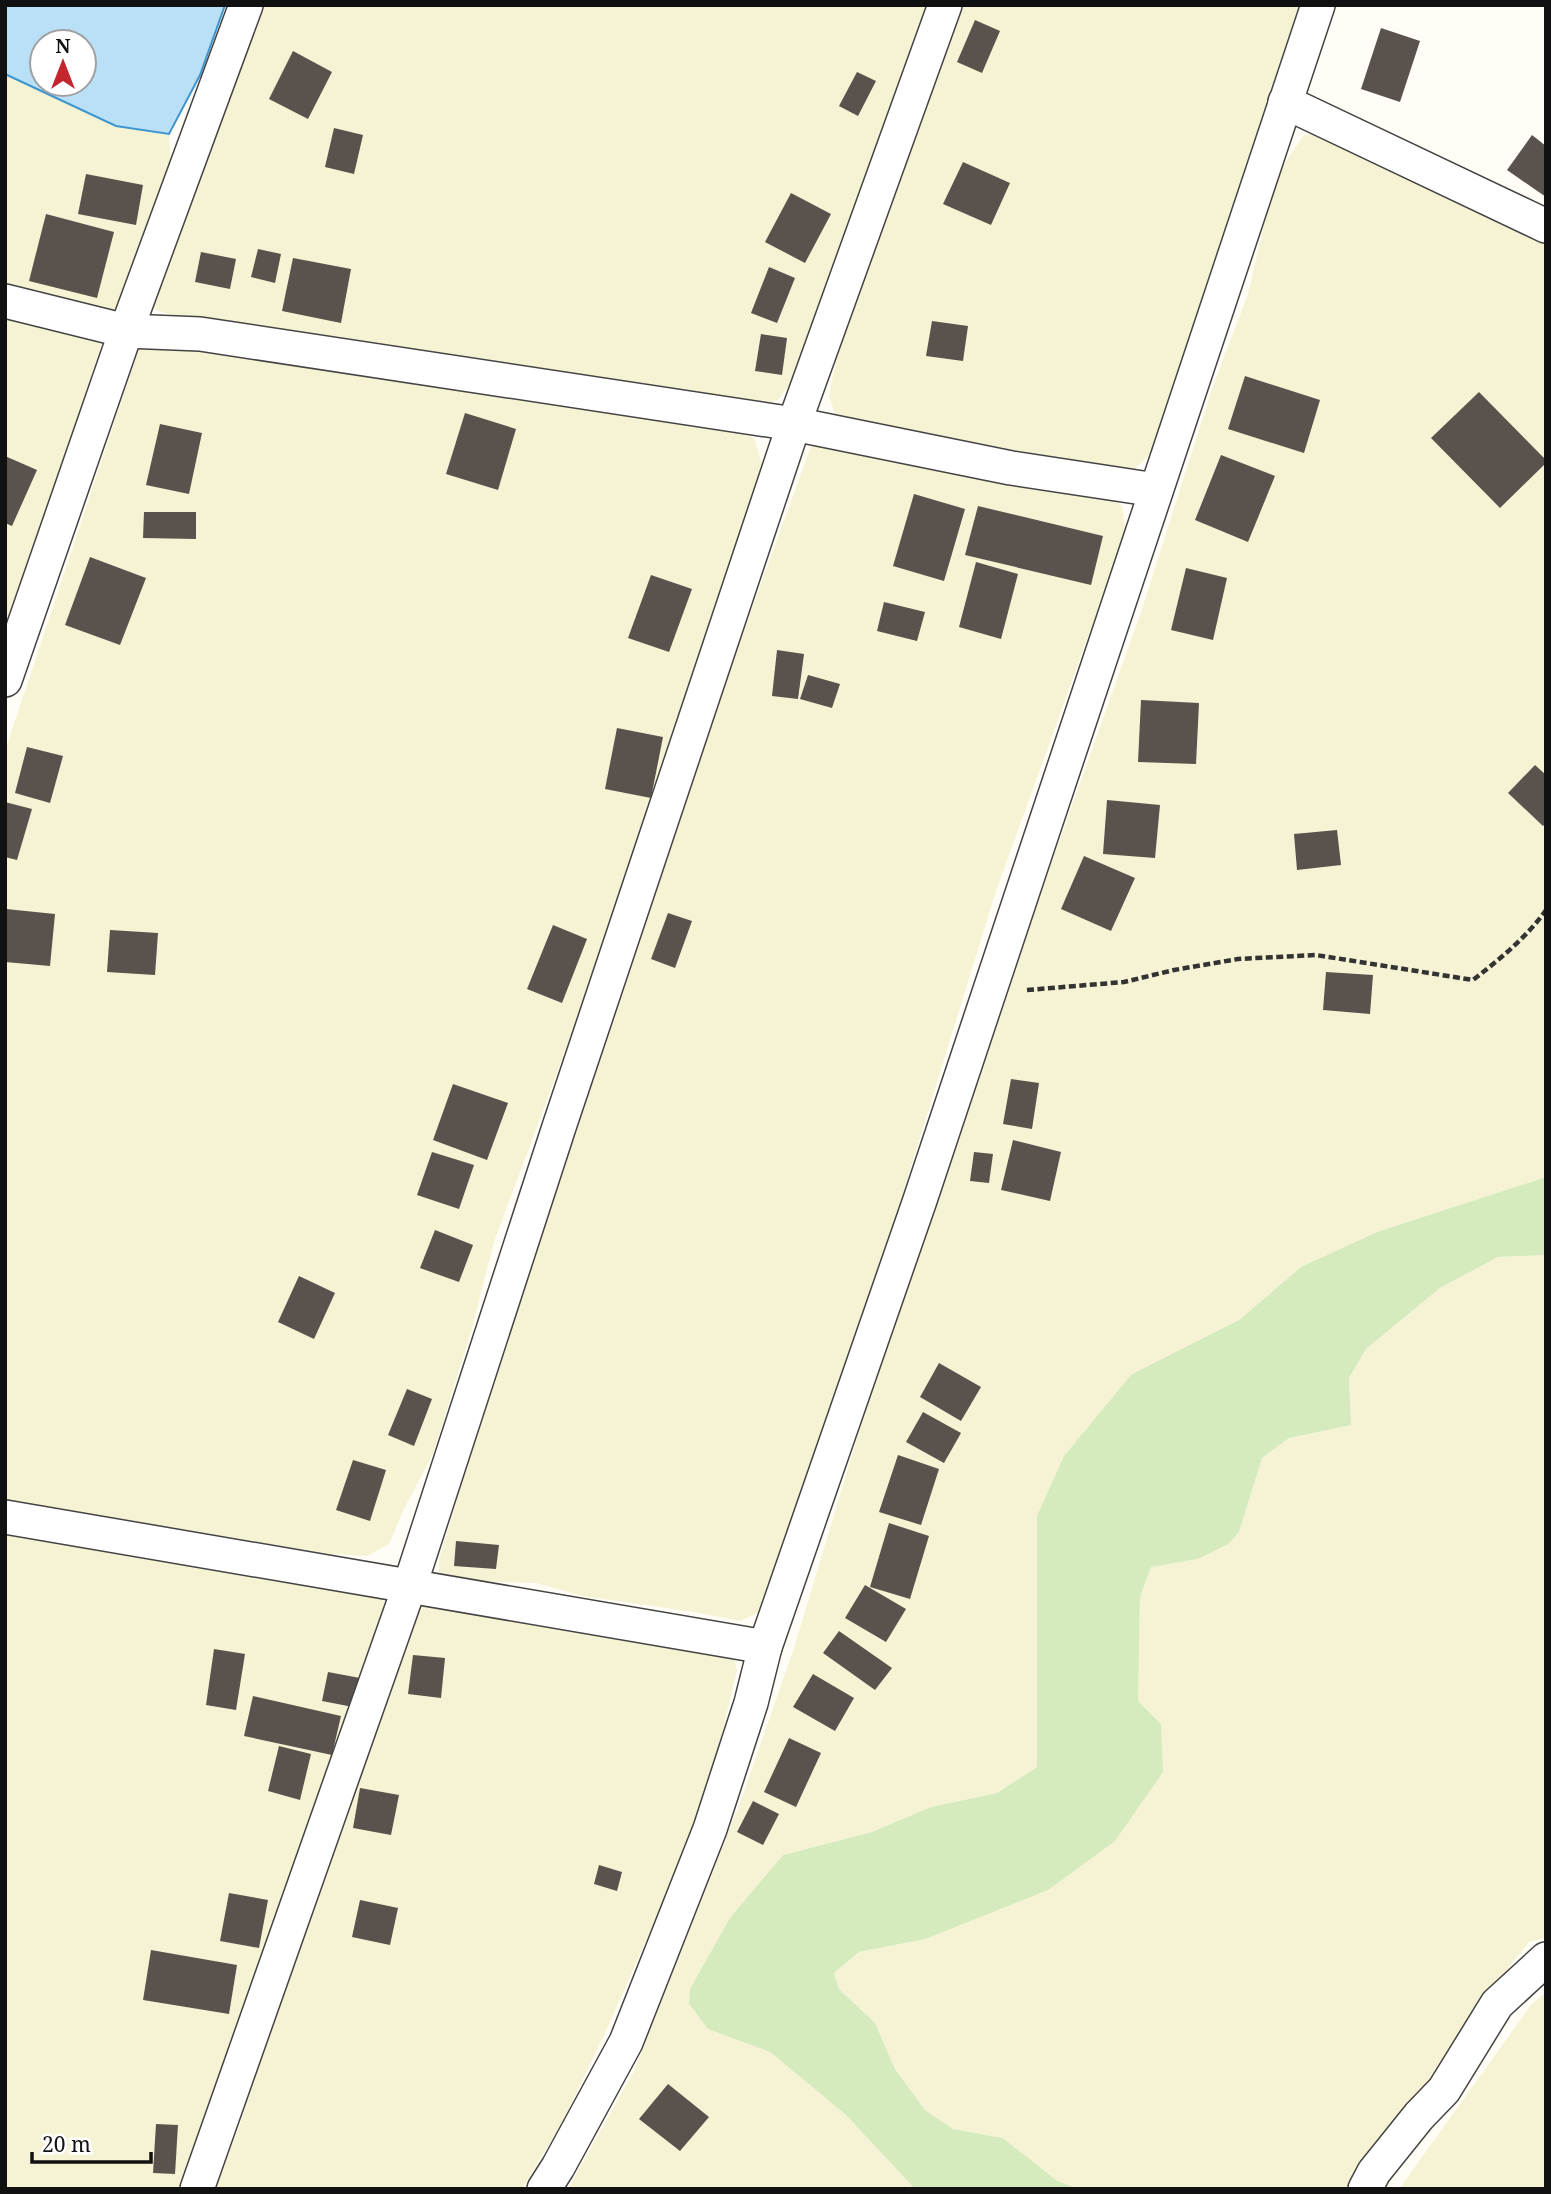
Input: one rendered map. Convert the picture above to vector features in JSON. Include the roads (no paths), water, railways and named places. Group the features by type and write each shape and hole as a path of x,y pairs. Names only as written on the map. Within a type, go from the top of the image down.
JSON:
{"street":[{"path":"5,680 126,331 246,5"},
{"path":"197,2189 410,1585 794,424 945,5"},
{"path":"544,2189 626,2042 710,1829 751,1703 765,1647 920,1200 1318,5"},
{"path":"1286,102 1546,226"},
{"path":"5,301 126,331 200,334 794,424 1011,468 1156,490"},
{"path":"5,1517 765,1647"},
{"path":"1365,2189 1374,2172 1419,2116 1444,2090 1497,2004 1546,1959"}],"water":[{"path":"5,5 225,5 200,75 169,134 116,126 56,98 98,98 98,28 28,28 28,85 5,74"}]}
